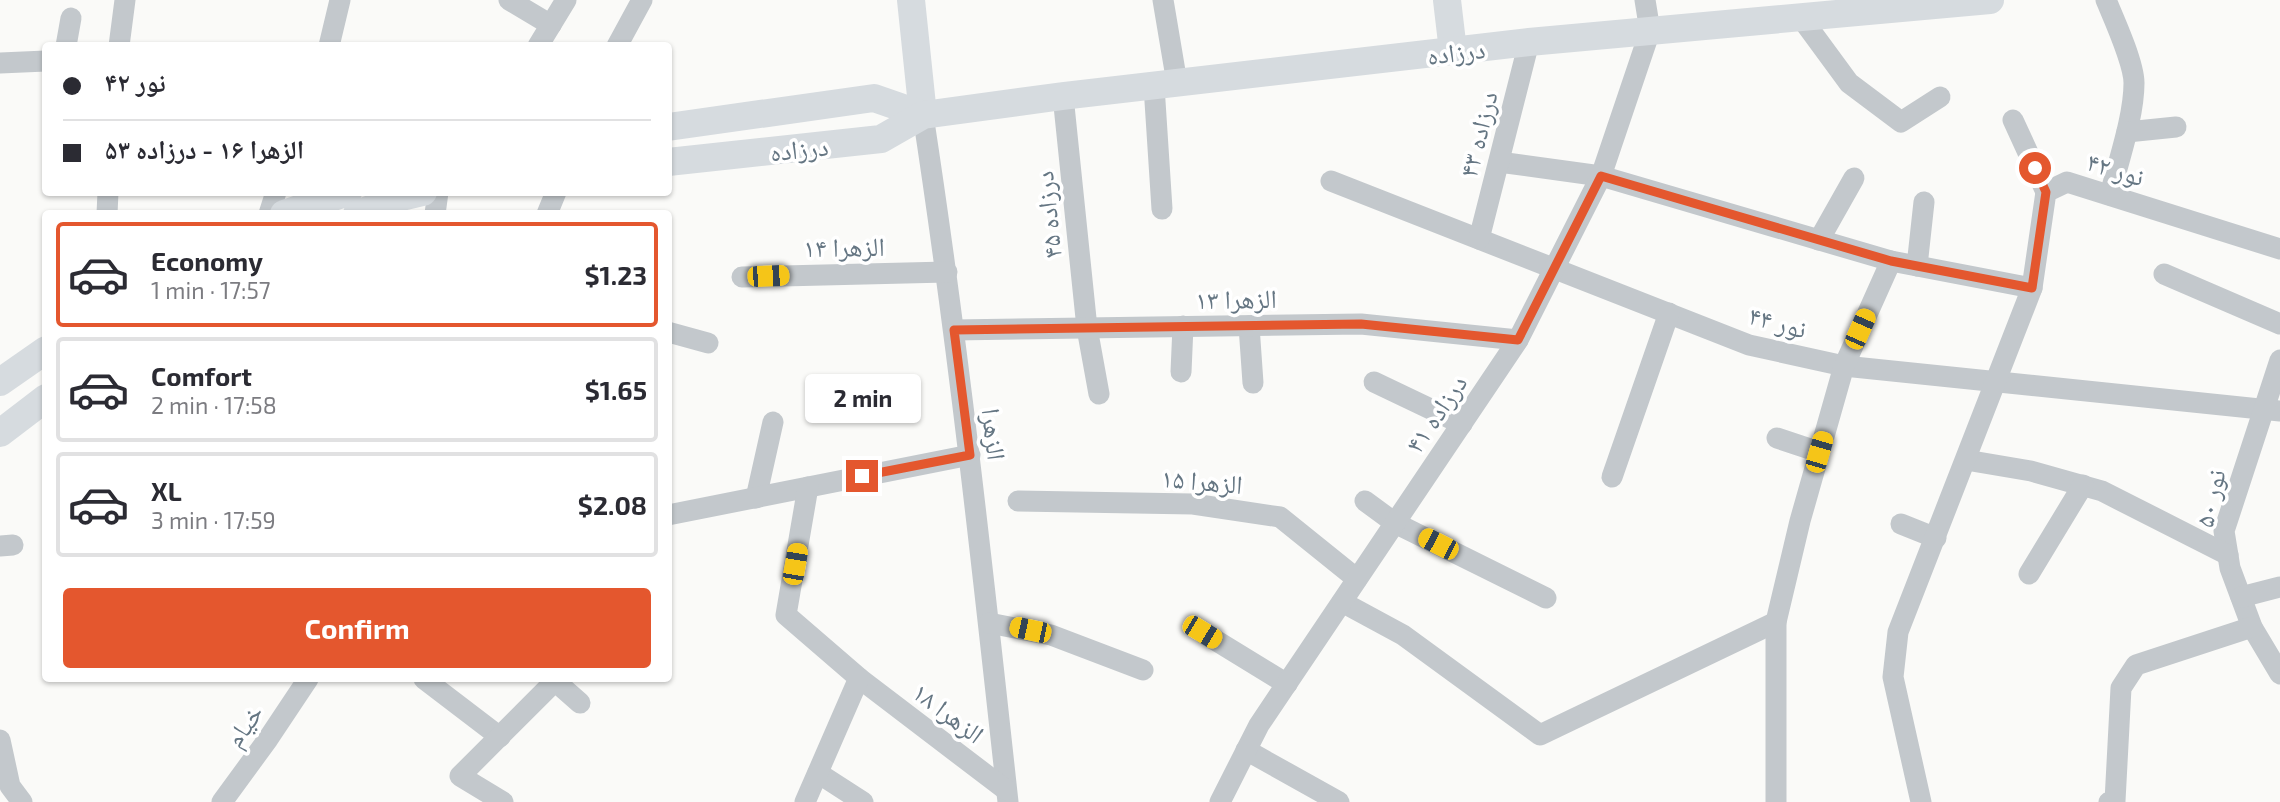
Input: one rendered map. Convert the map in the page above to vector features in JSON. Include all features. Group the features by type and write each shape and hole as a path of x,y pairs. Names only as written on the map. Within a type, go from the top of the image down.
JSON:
{"main road":[{"path":"911,0 923,115"},
{"path":"1447,0 1453,51"},
{"name":"درزاده","path":"672,162 881,139 923,115 1063,96 1529,42 1802,19 1882,5 1990,0"},
{"name":"درزاده","path":"672,126 874,98 923,115"},
{"path":"296,210 336,196"},
{"path":"368,210 406,196"},
{"path":"0,382 42,352"},
{"path":"0,433 42,401"}],"street":[{"path":"120,42 125,0"},
{"path":"330,42 340,0"},
{"path":"509,0 551,24"},
{"path":"540,42 566,0"},
{"path":"619,42 642,0"},
{"path":"1162,209 1166,84 1163,0"},
{"path":"1645,0 1650,31"},
{"path":"2106,0 2134,81 2127,132 2110,195"},
{"path":"67,42 71,18"},
{"path":"1802,19 1849,83 1901,122 1940,97"},
{"name":"درزاده ۴۱","path":"1220,802 1259,725 1518,340 1601,176 1650,31"},
{"name":"درزاده ۴۳","path":"1479,239 1529,42"},
{"path":"0,63 42,61"},
{"name":"درزاده ۴۵","path":"1063,96 1087,328 1099,394"},
{"name":"الزهرا","path":"923,115 947,272 970,455 1007,796"},
{"path":"1921,802 1893,677 1898,632 2032,288 2046,192 2013,120"},
{"path":"2127,132 2176,127"},
{"path":"1499,162 1601,176 1891,261 2032,288"},
{"path":"1819,240 1853,178"},
{"name":"نور ۴۴","path":"1331,181 1749,345 1844,366 2272,411"},
{"name":"نور ۴۲","path":"2046,192 2067,182 2280,249"},
{"path":"1917,266 1924,202"},
{"path":"1776,802 1776,622 1800,521 1844,366 1891,261"},
{"name":"الزهرا ۱۴","path":"742,277 947,272"},
{"path":"2164,274 2280,324"},
{"path":"1612,477 1669,313"},
{"name":"الزهرا ۱۳","path":"954,330 1361,324 1518,340"},
{"path":"1249,326 1252,383"},
{"path":"1181,372 1183,327"},
{"path":"672,333 708,343"},
{"path":"2272,411 2280,360"},
{"path":"1374,382 1462,424"},
{"name":"نور ۵۰","path":"2272,411 2224,531 2230,568 2252,627 2280,674"},
{"path":"756,498 773,422"},
{"path":"1777,438 1819,452"},
{"path":"672,514 970,455"},
{"path":"1966,460 2031,471 2102,491 2228,555"},
{"path":"2029,575 2083,485"},
{"name":"الزهرا ۱۸","path":"808,487 786,615 859,678 1007,796"},
{"name":"الزهرا ۱۵","path":"1018,501 1193,504 1280,517 1357,579"},
{"path":"1365,501 1395,523 1546,598"},
{"path":"1901,524 1936,538"},
{"path":"2241,597 2280,587"},
{"path":"1342,602 1404,635 1540,735 1776,622"},
{"path":"989,623 1051,635 1143,670"},
{"path":"2109,802 2115,801 2121,688 2136,665 2252,627"},
{"path":"1202,632 1287,684"},
{"path":"805,802 859,678"},
{"name":"خیام","path":"222,802 268,740 306,682"},
{"path":"428,682 499,737"},
{"path":"503,802 480,796 460,776 554,682"},
{"path":"556,682 580,704"},
{"path":"0,740 10,786 22,802"},
{"path":"1246,750 1339,802"},
{"path":"818,773 863,802"}],"route":[{"path":"862,476 970,455 954,330 1361,324 1518,340 1601,176 1891,261 2032,288 2046,192 2035,168"}]}
